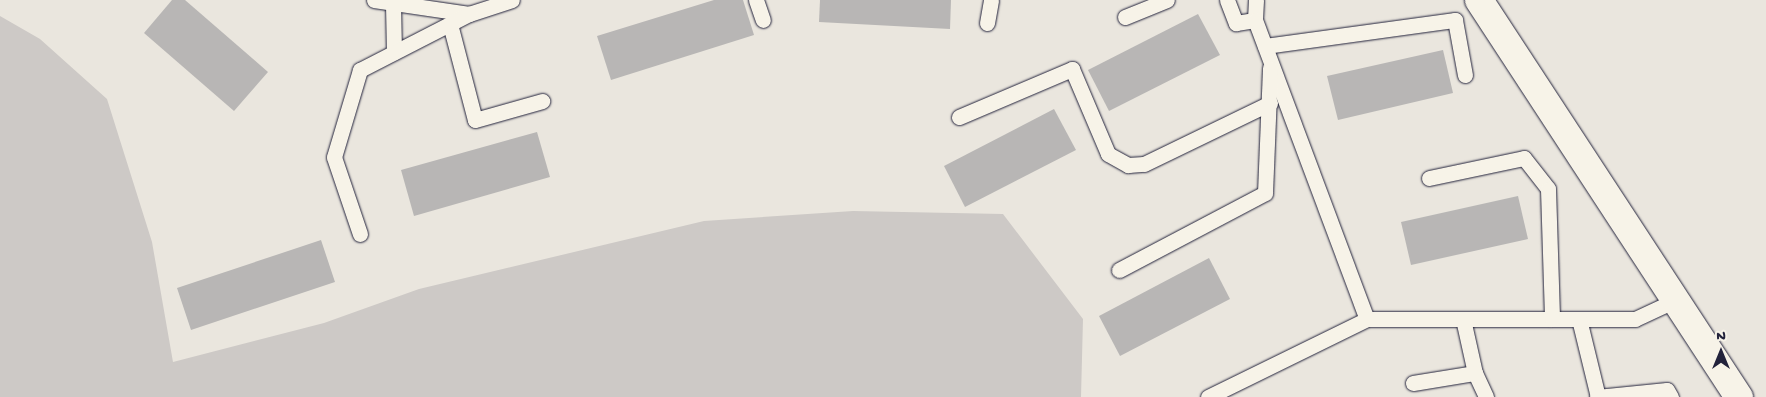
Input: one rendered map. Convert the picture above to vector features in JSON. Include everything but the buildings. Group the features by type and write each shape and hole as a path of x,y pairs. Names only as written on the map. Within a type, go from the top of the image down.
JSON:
{"street":[{"path":"1479,0 1739,397"}],"lane":[{"path":"374,0 469,14"},
{"path":"360,234 334,157 360,70 469,14 512,0"},
{"path":"756,0 762,20"},
{"path":"987,22 990,0"},
{"path":"1125,17 1167,0"},
{"path":"1227,0 1236,22 1256,20"},
{"path":"1256,0 1256,20 1367,319"},
{"path":"393,4 394,52"},
{"path":"1268,52 1455,20 1465,75"},
{"path":"450,24 475,120 542,101"},
{"path":"1119,270 1265,193 1270,103 1268,52"},
{"path":"959,117 1072,69 1108,154 1128,165 1144,164 1270,103"},
{"path":"1429,178 1524,158 1548,189 1552,319"},
{"path":"1208,397 1367,319 1635,318 1676,300"},
{"path":"1463,319 1475,374 1486,397"},
{"path":"1579,319 1597,397 1668,390 1672,397"},
{"path":"1413,383 1475,374"}],"shaded area":[{"path":"0,16 40,39 107,99 152,242 173,362 324,323 419,289 704,221 853,211 1003,214 1083,319 1081,397 0,397"}]}
